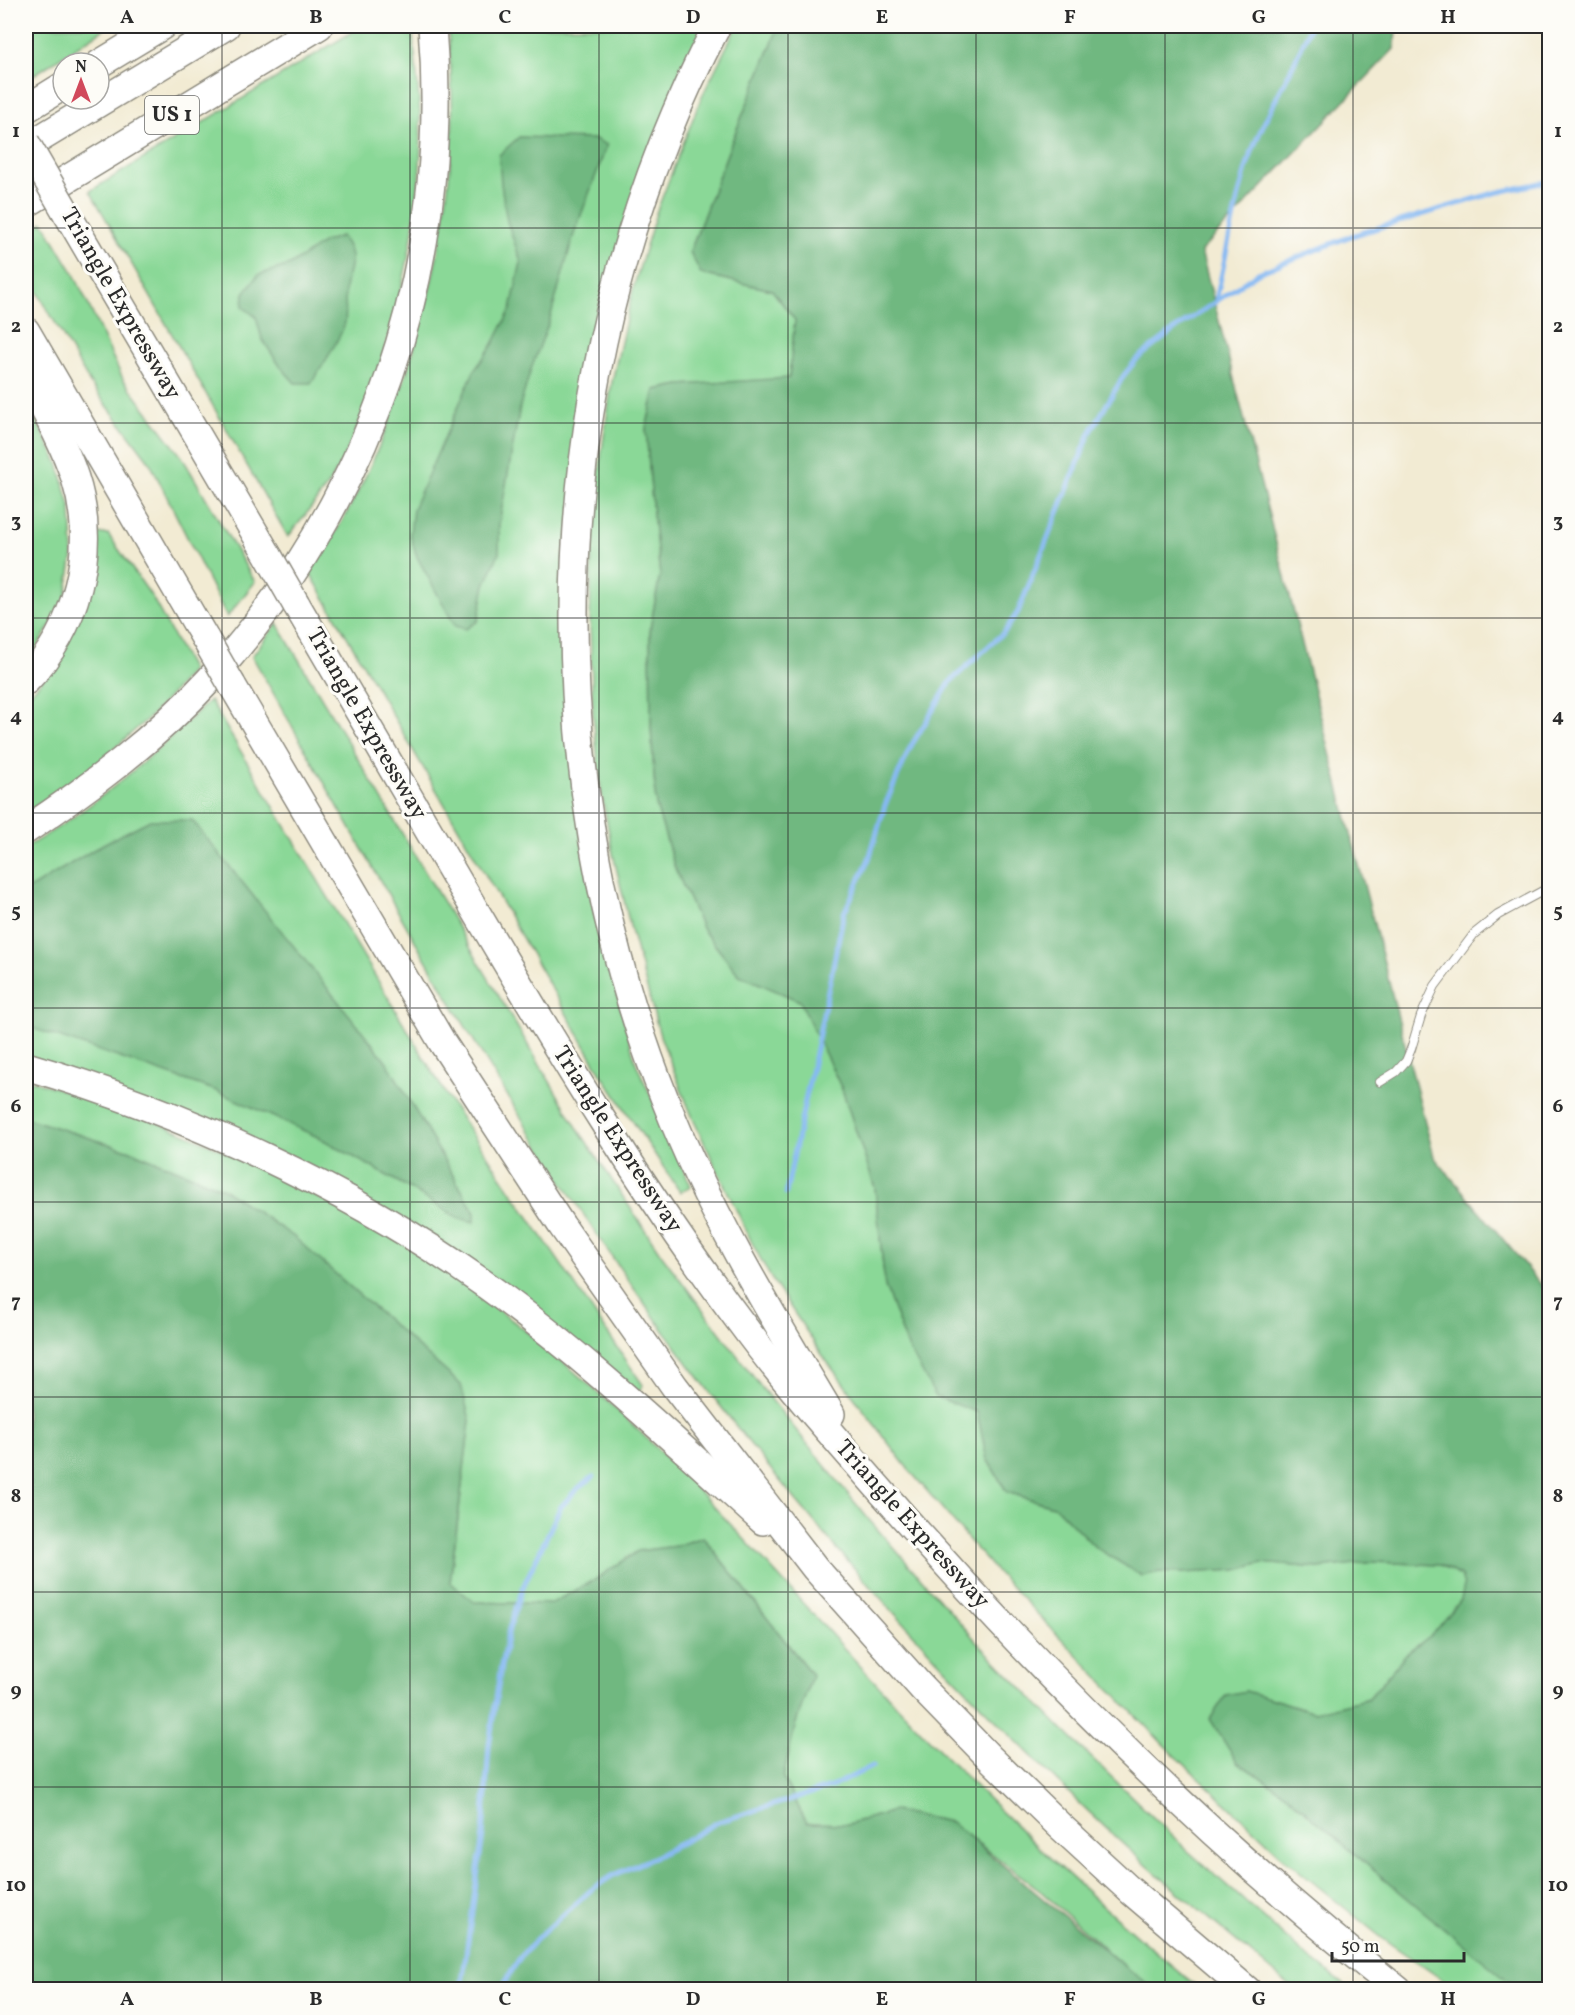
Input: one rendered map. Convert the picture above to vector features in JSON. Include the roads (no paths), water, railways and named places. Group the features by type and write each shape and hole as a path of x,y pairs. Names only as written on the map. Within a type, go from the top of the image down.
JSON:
{"highway":[{"path":"111,56 140,26"},
{"path":"111,57 162,26"},
{"name":"US 1","path":"26,145 226,26"},
{"name":"US 1","path":"26,204 319,26"},
{"path":"26,830 108,772 175,714 208,681 242,643 301,561 351,472 372,426 390,377 416,281 432,181 435,129 432,26"},
{"path":"717,26 671,126 639,210 614,300 594,388 582,477 575,565 574,652 579,742 591,831 608,921 633,1008 665,1100 699,1181 731,1244 868,1477"},
{"path":"26,109 51,93"},
{"name":"Triangle Expressway","path":"26,145 536,1014 631,1166 748,1333 778,1372 868,1477 996,1619 1129,1754 1269,1883 1340,1944 1398,1989"},
{"path":"26,331 442,1042 562,1226 675,1387 815,1568 922,1688 1014,1780 1132,1892 1247,1989"},
{"path":"26,375 68,461 80,498 84,535 82,566 71,611 50,652 26,681"},
{"path":"26,1066 114,1094 228,1140 322,1187 430,1248 482,1282 582,1359 815,1568"}],"lane":[{"path":"1380,1082 1396,1072 1406,1061 1421,1016 1435,986 1474,934 1498,915 1550,887"}],"waterway":[{"path":"1216,300 1237,202 1252,151 1310,26"},
{"path":"786,1193 844,913 869,859 885,805 911,746 951,681 1005,631 1018,612 1090,433 1124,375 1137,359 1174,330 1258,273 1351,236 1494,193 1550,181"},
{"path":"461,1990 483,1834 489,1745 509,1629 523,1587 560,1508 577,1489 593,1477"},
{"path":"500,1990 519,1959 535,1940 591,1890 612,1876 659,1855 718,1822 831,1787 873,1766"}]}
